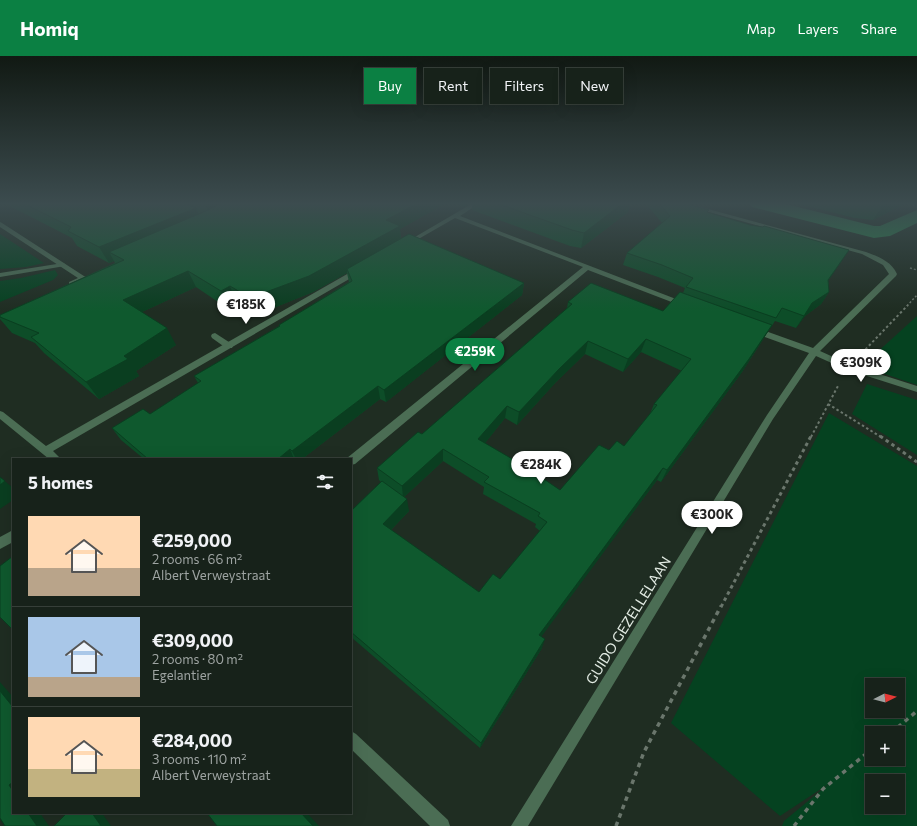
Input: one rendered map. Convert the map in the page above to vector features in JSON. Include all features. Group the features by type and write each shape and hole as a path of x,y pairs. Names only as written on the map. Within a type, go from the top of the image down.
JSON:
{"street":[{"path":"23,239 63,265 87,276 62,288"},
{"path":"400,248 416,239"},
{"path":"513,239 689,306"},
{"name":"GUIDO GEZELLELAAN","path":"519,826 766,424 814,352 893,274 886,263 864,253 812,239"},
{"path":"0,275 63,265"},
{"path":"47,450 366,267"},
{"path":"352,460 586,268"},
{"path":"748,328 814,352 848,367 917,389"},
{"path":"215,336 229,346"},
{"path":"0,414 47,450 55,458"},
{"path":"0,544 12,536"},
{"path":"352,740 442,826"}],"path":[{"path":"616,826 644,752 848,367 917,295"},
{"path":"828,404 917,462"},
{"path":"899,726 917,711"},
{"path":"794,826 823,789 865,755"}],"green space":[{"path":"0,239 7,239 44,263 26,267 0,269"},
{"path":"55,270 58,275 53,280 0,302 0,281"},
{"path":"917,316 917,385 862,366"},
{"path":"867,384 917,400 917,455 852,414"},
{"path":"829,413 917,466 917,826 782,826 784,821 830,783 780,816 671,723"}],"building":[{"path":"83,239 119,239 99,247"},
{"path":"140,239 376,239 309,276 250,298 230,286 221,291 188,271 123,300 167,328 124,356 128,359 86,382 31,337 39,333 0,317 0,315 124,260 109,252"},
{"path":"400,239 421,239 524,283 384,390 378,386 292,451 290,449 279,458 147,458 112,428 143,409 150,414 201,381 194,376 280,326 279,325 352,281 347,269"},
{"path":"643,239 810,239 849,250 828,280 829,292 812,303 804,316 782,308 776,318 686,287 693,278 627,253"},
{"path":"591,283 663,311 680,292 772,325 749,359 667,470 663,468 539,635 545,639 481,743 352,633 352,510 382,481 407,499 383,524 479,592 493,574 500,579 547,522 538,516 540,513 484,482 489,477 443,449 402,486 377,468 418,432 422,434 572,304 568,302","holes":["646,339 691,359 654,404 657,405 624,446 617,441 609,450 599,445 560,490 526,467 478,439 507,406 519,412 559,369 588,341 628,359"]},
{"path":"0,477 5,481 0,485"},
{"path":"12,557 12,629 0,617 0,566"},
{"path":"0,691 12,706 12,783 9,785 12,790 12,814 29,814 37,826 5,826 0,818"},
{"path":"66,814 93,814 101,826 54,826"},
{"path":"208,814 302,814 313,826 217,826"}]}
